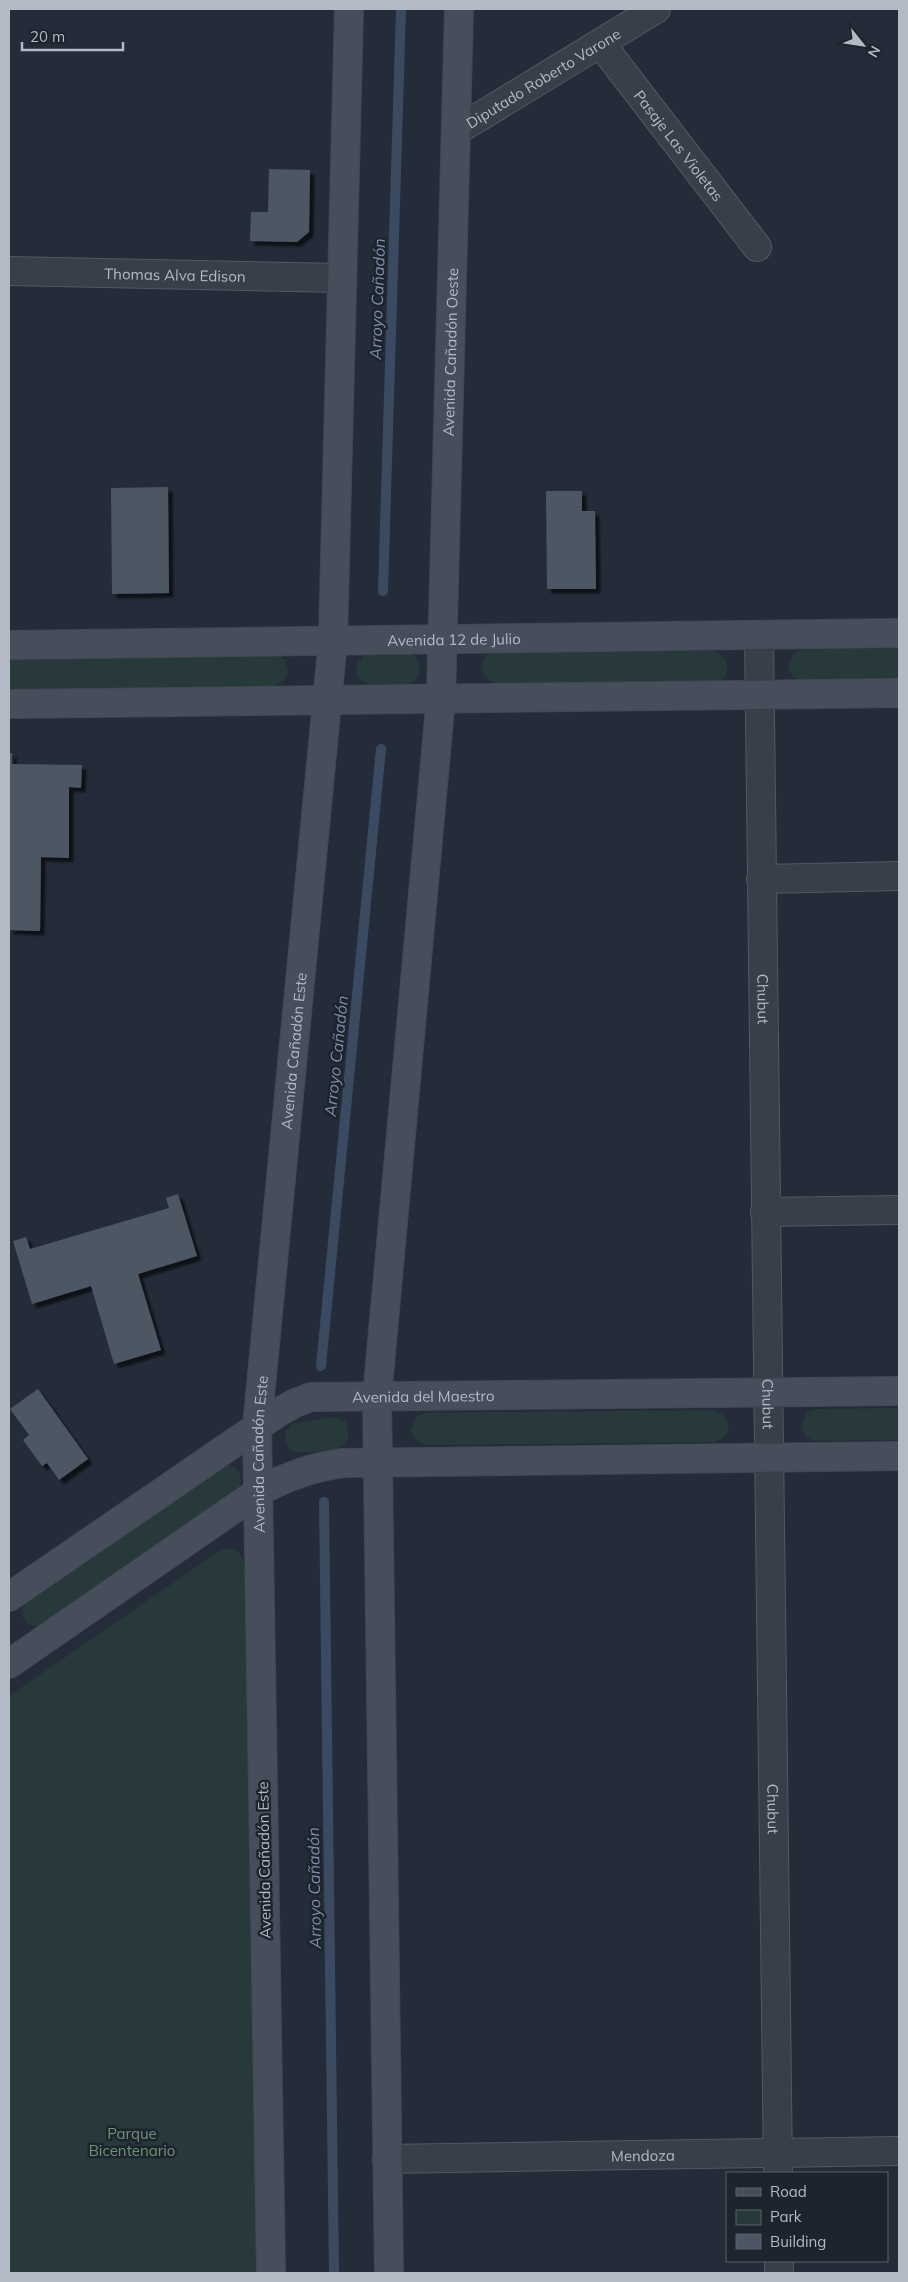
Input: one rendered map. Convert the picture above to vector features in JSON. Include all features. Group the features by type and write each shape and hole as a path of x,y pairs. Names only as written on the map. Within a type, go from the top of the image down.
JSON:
{"main road":[{"path":"333,640 349,9"},
{"name":"Avenida Cañadón Oeste","path":"441,697 459,9"},
{"name":"Avenida 12 de Julio","path":"9,645 899,633"},
{"name":"Avenida Cañadón Este","path":"271,2273 257,1427 333,640"},
{"path":"9,704 441,697 899,693"},
{"path":"389,2273 376,1462 377,1397 441,697"},
{"name":"Avenida del Maestro","path":"9,1597 257,1427 295,1402 311,1397 899,1391"},
{"path":"9,1662 258,1492 285,1478 319,1466 376,1462 899,1456"}],"street":[{"name":"Diputado Roberto Varone","path":"456,131 656,9"},
{"name":"Pasaje Las Violetas","path":"600,44 756,247"},
{"name":"Thomas Alva Edison","path":"9,272 342,278"},
{"name":"Chubut","path":"759,635 778,2163"},
{"path":"761,879 899,876"},
{"path":"766,1212 899,1210"},
{"name":"Mendoza","path":"387,2159 778,2163 899,2151"}],"green space":[{"path":"899,648 899,681 803,682 794,678 788,669 793,654 803,649"},
{"path":"496,650 715,651 725,659 727,670 724,678 714,683 495,683 486,678 481,669 486,655"},
{"path":"408,652 420,663 419,675 412,683 406,685 376,685 364,682 357,675 358,662 366,654"},
{"path":"276,654 285,660 288,671 284,680 275,686 9,691 9,658"},
{"path":"899,1408 899,1440 815,1441 806,1437 801,1427 806,1413 816,1409"},
{"path":"710,1410 722,1415 729,1427 724,1437 715,1442 426,1445 417,1441 411,1432 416,1417 426,1413"},
{"path":"334,1417 345,1421 348,1428 348,1438 342,1446 330,1450 300,1452 290,1449 287,1445 286,1431 293,1423"},
{"path":"222,1464 232,1466 239,1472 241,1480 238,1490 42,1627 32,1626 26,1621 22,1609 23,1604"},
{"name":"Parque Bicentenario","path":"228,1548 240,1553 245,1566 258,2273 9,2273 9,1696 222,1549"}],"building":[{"path":"269,169 310,170 309,232 297,242 250,241 251,212 268,212"},
{"path":"168,487 169,593 112,594 111,488"},
{"path":"546,491 582,491 582,511 595,511 596,589 547,589"},
{"path":"9,753 12,753 12,764 82,765 81,788 69,787 69,858 41,857 40,931 9,930"},
{"path":"178,1194 197,1256 138,1274 161,1350 114,1364 91,1286 32,1304 13,1241 26,1237 30,1249 169,1208 166,1198"},
{"path":"38,1389 88,1459 59,1480 47,1463 42,1466 23,1440 29,1435 10,1409"}],"waterway":[{"name":"Arroyo Cañadón","path":"383,591 401,9"},
{"name":"Arroyo Cañadón","path":"321,1366 381,749"},
{"name":"Arroyo Cañadón","path":"324,1502 334,2273"}]}
